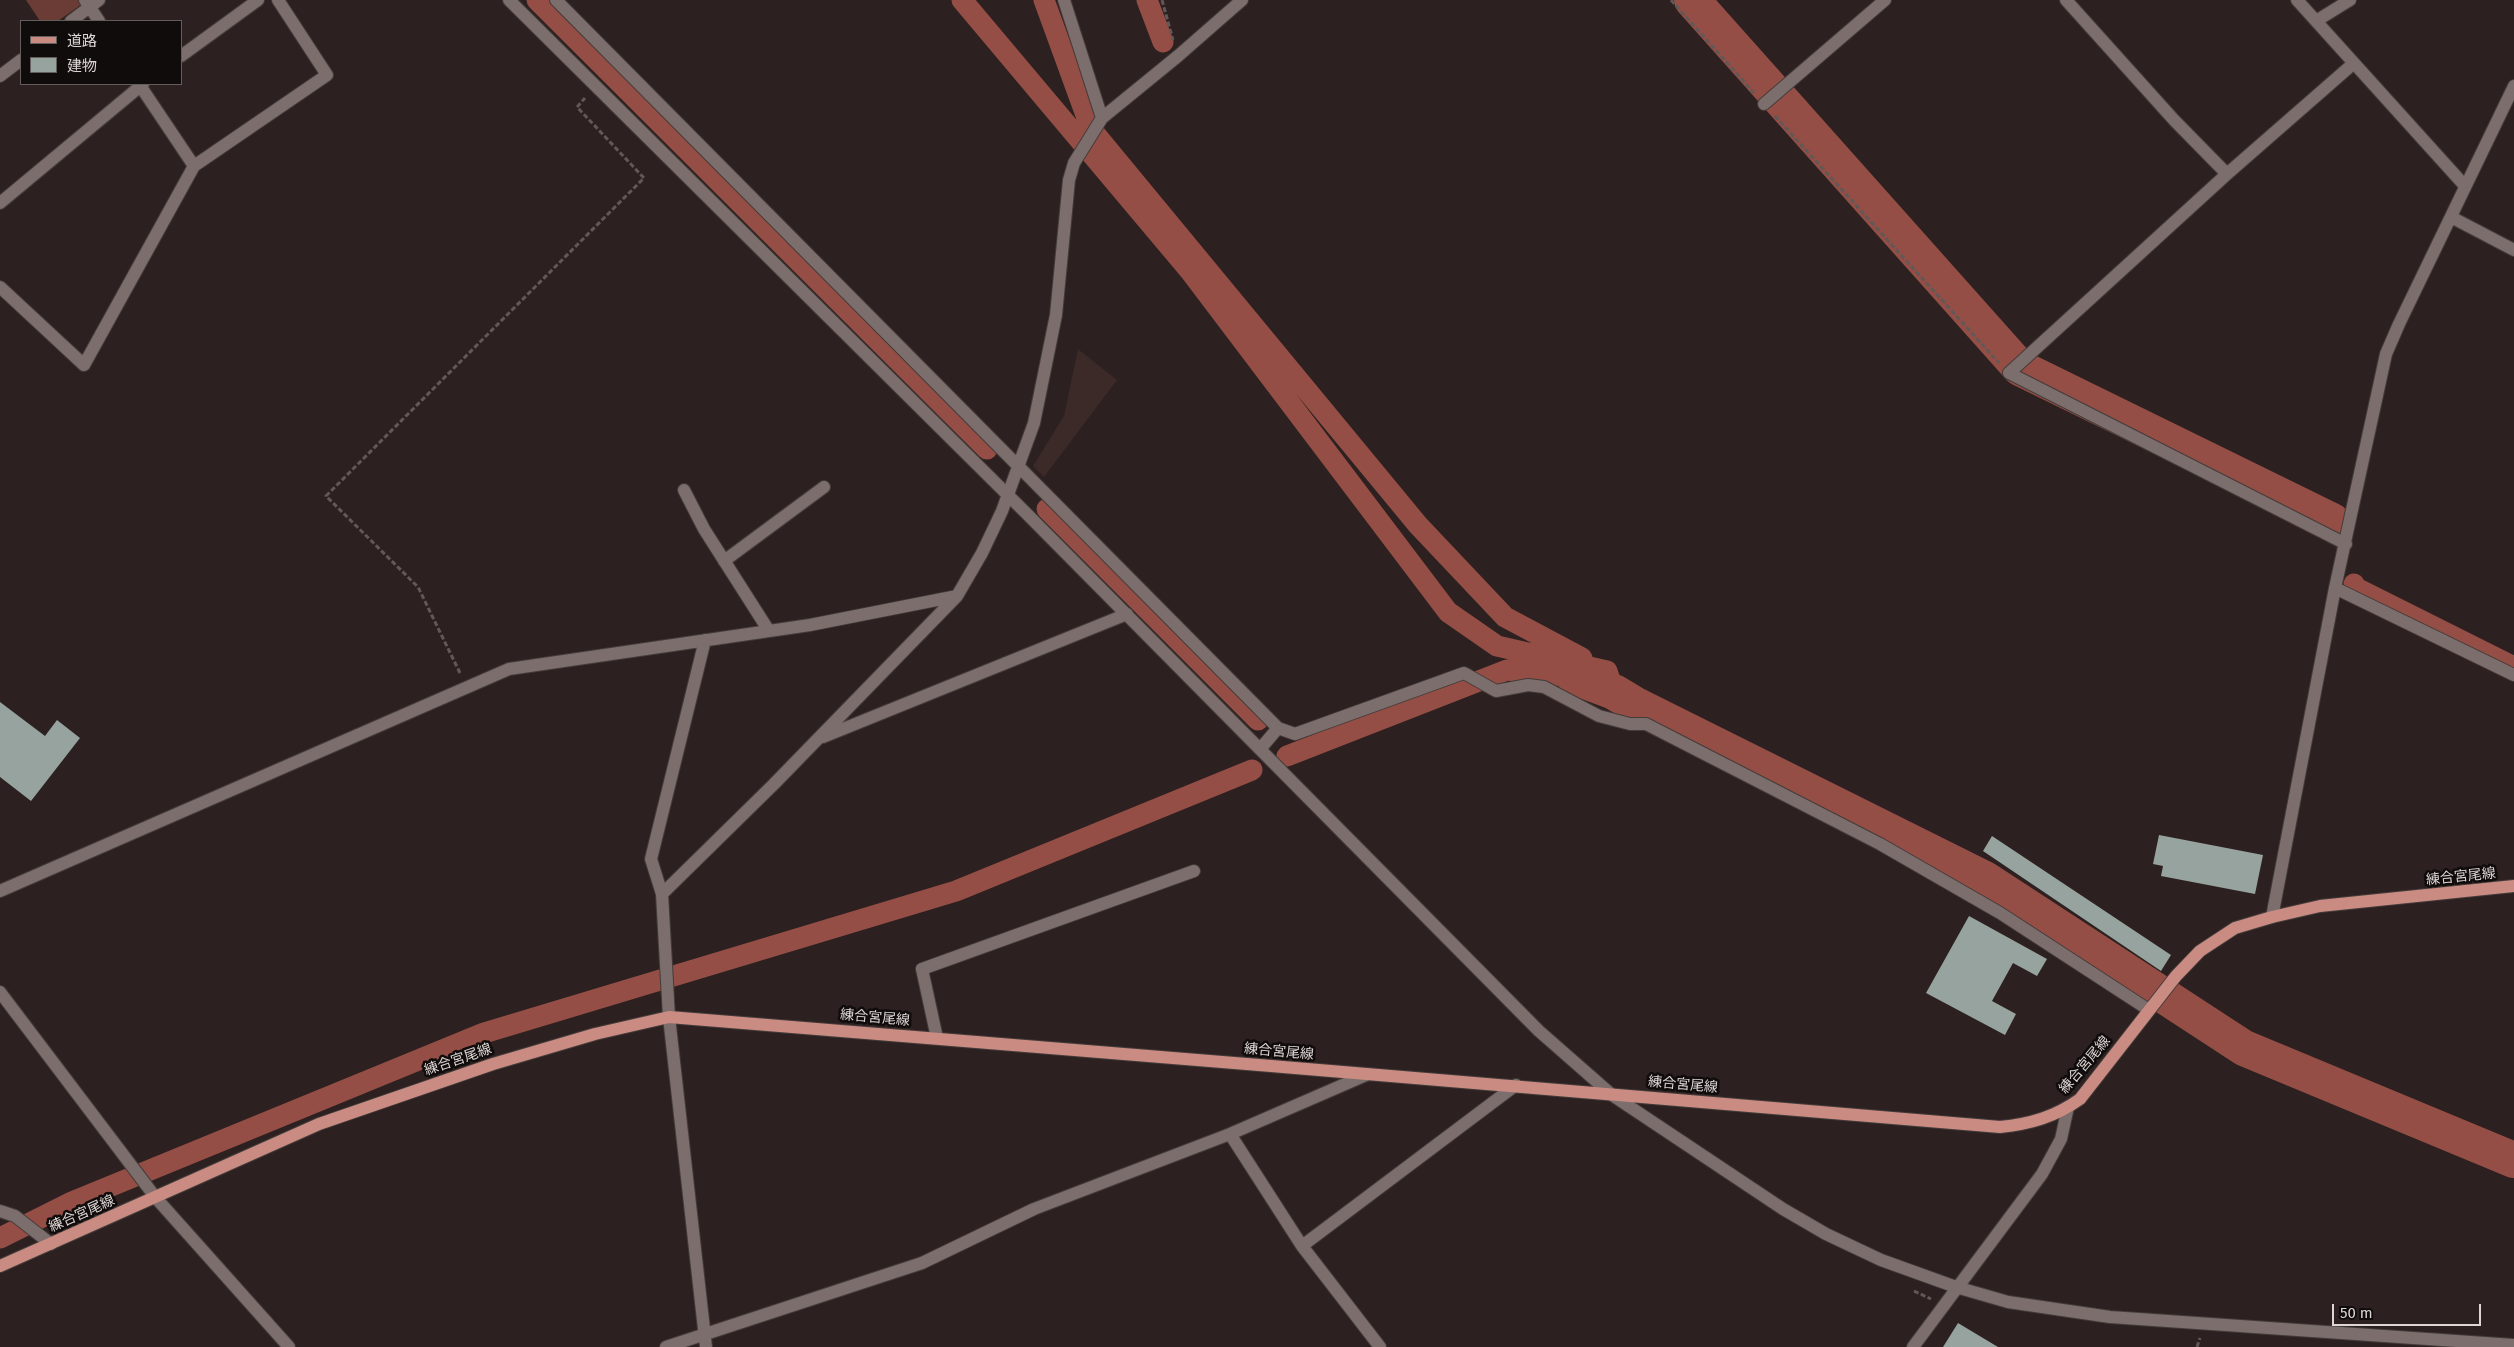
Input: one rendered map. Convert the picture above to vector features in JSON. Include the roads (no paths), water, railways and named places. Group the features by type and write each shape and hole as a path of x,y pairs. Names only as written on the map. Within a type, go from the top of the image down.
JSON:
{"main road":[{"name":"練合宮尾線","path":"0,1266 319,1124 494,1064 595,1034 670,1017 1366,1075 1516,1085 2000,1127 2031,1123 2068,1108 2080,1099 2149,1010 2200,950 2235,928 2320,906 2514,886"}],"street":[{"path":"182,55 258,0"},
{"path":"0,287 84,365 194,166 327,75 278,0"},
{"path":"509,0 1261,748 1539,1031 1612,1094 1783,1209 1826,1234 1881,1260 1956,1287 2008,1302 2110,1318 2514,1345"},
{"path":"556,0 1278,728 1295,734 1464,673 1496,691 1528,685 1544,687 1599,716 1630,724 1646,724 1880,844 2000,913 2149,1010"},
{"path":"1064,0 1099,122"},
{"path":"662,894 818,739 957,596 982,553 1008,495 1034,423 1056,315 1069,180 1074,163 1099,122 1242,0"},
{"path":"1764,104 1886,0"},
{"path":"2066,0 2174,120 2227,174"},
{"path":"2297,0 2465,186"},
{"path":"2316,21 2350,0"},
{"path":"72,20 91,2 98,20"},
{"path":"0,76 20,61"},
{"path":"2346,544 2009,374 2227,174 2354,63"},
{"path":"0,203 140,85"},
{"path":"142,85 194,166"},
{"path":"2272,917 2335,588 2386,354 2514,86"},
{"path":"2451,217 2514,250"},
{"path":"724,561 824,487"},
{"path":"684,490 704,529 769,631"},
{"path":"2335,588 2514,674"},
{"path":"0,892 466,686 509,669 769,631 957,596"},
{"path":"818,739 1127,614"},
{"path":"705,640 651,859 662,894 670,1017 705,1341"},
{"path":"1261,748 1278,728"},
{"path":"936,1038 922,969 1194,871"},
{"path":"0,992 156,1198 289,1347"},
{"path":"666,1347 705,1341 922,1263 1034,1209 1230,1134 1366,1075"},
{"path":"1302,1246 1516,1085"},
{"path":"1913,1347 2042,1174 2061,1139 2068,1108"},
{"path":"1230,1134 1302,1246 1380,1347"},
{"path":"0,1211 15,1216 51,1244"}],"waterway":[{"path":"537,0 987,449"},
{"path":"962,0 1190,271 1448,612 1497,646 1607,671 1614,692"},
{"path":"1044,0 1091,129 1418,525 1505,617 1582,658"},
{"path":"1147,0 1163,42"},
{"path":"1692,0 2020,368 2332,521"},
{"path":"1047,509 1258,720"},
{"path":"2354,584 2356,588 2514,667"},
{"path":"1287,756 1507,670 1574,677"},
{"path":"1574,677 1614,692 1634,704 1985,879 2244,1048 2514,1160"},
{"path":"0,1238 72,1202 484,1033 956,891 1252,770"}]}
